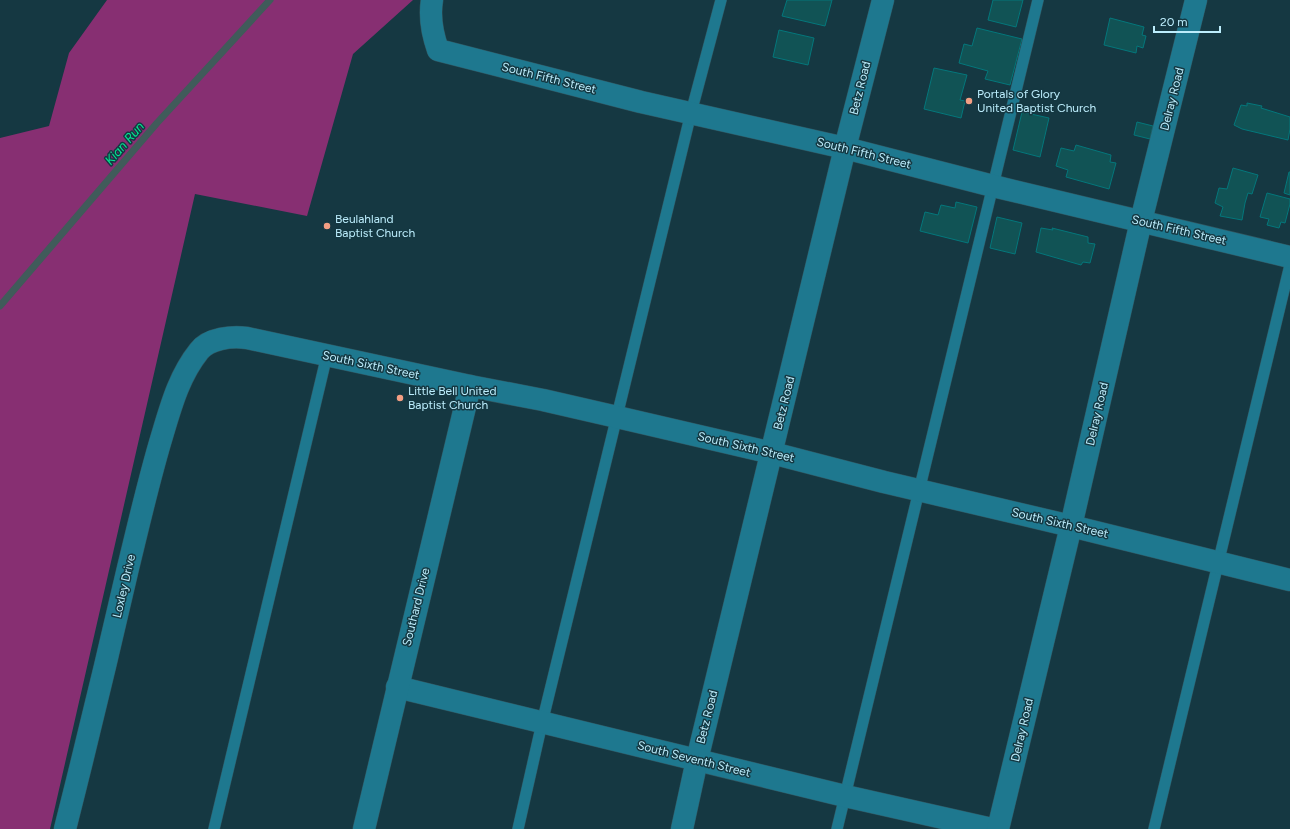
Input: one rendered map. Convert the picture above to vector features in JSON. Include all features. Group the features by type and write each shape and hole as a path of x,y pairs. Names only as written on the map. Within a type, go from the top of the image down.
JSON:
{"street":[{"name":"South Fifth Street","path":"432,0 430,11 432,33 438,50 641,102 845,148 993,186 1290,257"},
{"name":"Betz Road","path":"682,829 697,760 845,148 883,0"},
{"name":"Delray Road","path":"998,829 1071,526 1141,221 1196,0"},
{"name":"South Sixth Street","path":"200,349 212,342 235,336 543,400 772,453 1290,580"},
{"name":"Loxley Drive","path":"65,829 151,473 174,396 184,372 200,349"},
{"name":"Southard Drive","path":"364,829 470,386"},
{"name":"South Seventh Street","path":"397,687 845,796 992,829"}],"lane":[{"path":"518,829 542,722 691,113 721,0"},
{"path":"837,829 1038,0"},
{"path":"1154,829 1290,265"},
{"path":"214,829 327,355"}],"shaded area":[{"path":"107,0 413,0 353,54 307,216 195,194 50,829 0,829 0,138 49,126 69,53"}],"building":[{"path":"787,0 832,0 825,26 782,16"},
{"path":"993,0 1023,0 1016,27 988,20"},
{"path":"1110,18 1144,27 1142,35 1146,36 1143,48 1137,46 1136,53 1104,45"},
{"path":"977,28 1022,39 1010,85 985,79 988,71 959,63 964,44 972,46"},
{"path":"779,30 814,38 808,65 773,57"},
{"path":"934,68 967,75 960,100 965,101 961,118 924,109"},
{"path":"1247,103 1262,106 1261,108 1290,117 1288,140 1242,129 1234,125 1241,105 1247,106"},
{"path":"1022,112 1049,118 1040,157 1013,150"},
{"path":"1137,122 1153,126 1150,139 1134,135"},
{"path":"1076,145 1111,155 1110,162 1116,163 1109,189 1066,177 1068,170 1056,166 1061,148 1074,151"},
{"path":"1233,168 1258,175 1252,194 1248,193 1242,220 1220,216 1223,207 1215,203 1219,188 1227,189"},
{"path":"1290,172 1290,195 1284,193"},
{"path":"1267,193 1290,199 1285,223 1281,222 1279,228 1267,225 1269,219 1260,217"},
{"path":"956,202 977,207 968,243 920,231 925,212 938,215 941,205 955,208"},
{"path":"997,217 1022,223 1015,254 990,248"},
{"path":"1041,228 1053,230 1052,228 1088,237 1088,243 1095,244 1090,263 1083,262 1081,265 1036,252"}],"waterway":[{"name":"Kian Run","path":"0,306 157,123 270,0"}],"place":[{"name":"Portals of Glory United Baptist Church","path":"969,101"},
{"name":"Beulahland Baptist Church","path":"327,226"},
{"name":"Little Bell United Baptist Church","path":"400,398"}]}
